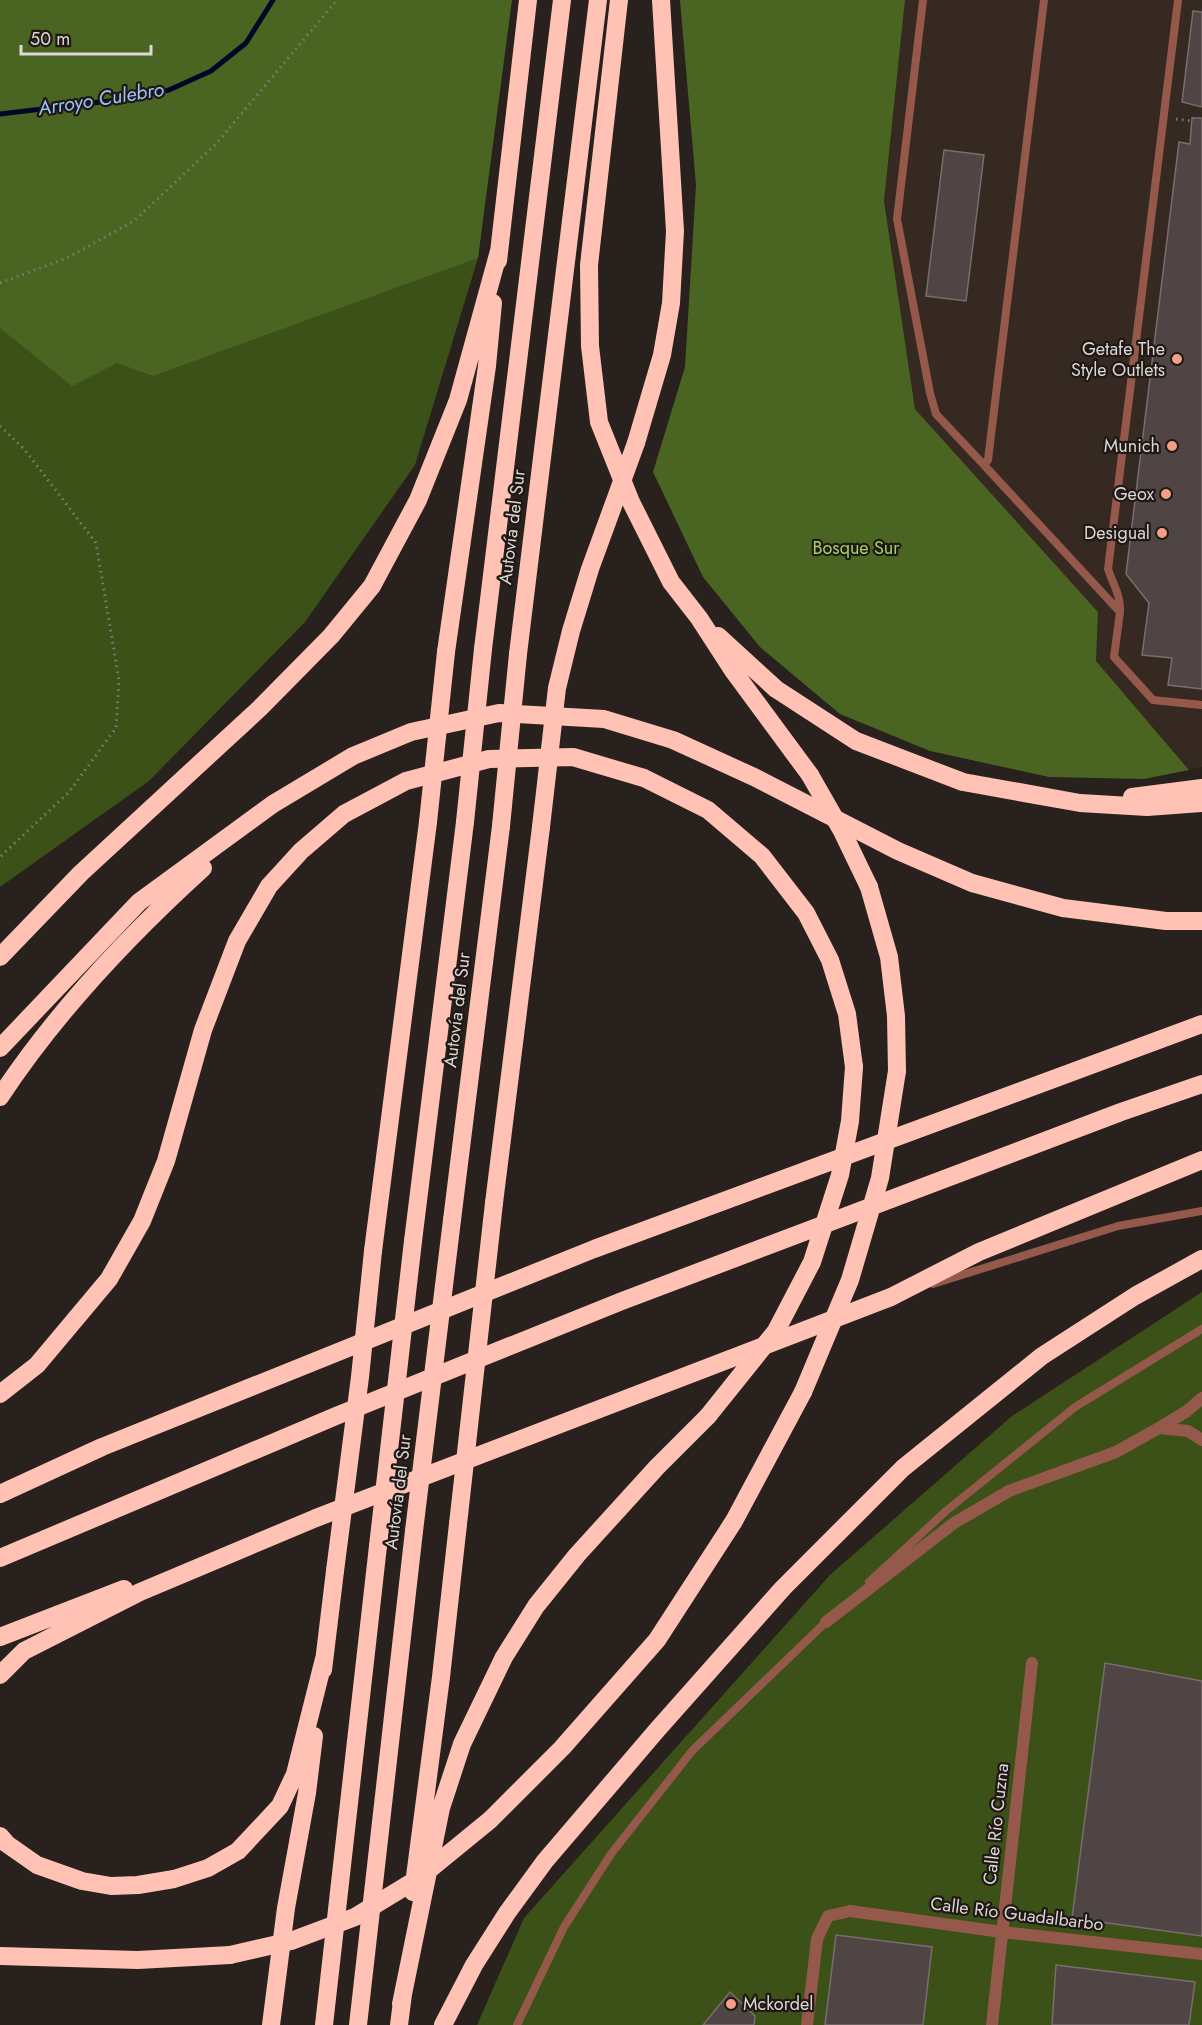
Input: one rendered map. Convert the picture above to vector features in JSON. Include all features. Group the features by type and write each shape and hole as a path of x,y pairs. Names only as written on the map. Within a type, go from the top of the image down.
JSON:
{"highway":[{"path":"271,2025 286,1908 307,1793 360,1377 373,1251 428,822 446,652 487,366 528,0"},
{"name":"Autovía del Sur","path":"324,2025 378,1546 465,822 483,649 562,0"},
{"name":"Autovía del Sur","path":"358,2025 414,1531 501,826 518,654 598,0"},
{"path":"0,1956 138,1960 230,1955 291,1941 355,1917 419,1878 490,1820 562,1748 657,1640 734,1521 803,1392 850,1280 880,1178 897,1071 896,1016 889,957 869,886 842,831 810,775 671,582 631,502 598,422 590,346 589,265 619,0"},
{"path":"399,2025 419,1837 441,1677 557,688 568,642 591,569 636,443 662,355 671,303 675,231 661,0"},
{"path":"0,957 81,873 260,708 331,636 372,586 418,500 458,399 499,251"},
{"path":"699,618 776,689 856,741 963,782 1080,803 1147,807 1202,803"},
{"path":"0,1048 139,902 273,804 353,756 411,732 499,713 604,719 673,740 754,777 898,851 972,883 1063,909 1166,921 1202,921"},
{"path":"0,1394 37,1365 109,1279 142,1221 166,1161 203,1030 237,941 269,886 301,851 344,814 406,781 489,759 573,757 644,778 708,810 762,856 806,913 830,960 847,1014 854,1067 850,1121 840,1174 812,1262 776,1331 708,1416 657,1467 577,1555 536,1606 504,1657 462,1744 441,1808 402,2004"},
{"path":"1080,803 1202,788"},
{"path":"0,1097 17,1071 88,983 153,914 273,804"},
{"path":"1166,921 1202,916"},
{"path":"0,1494 102,1447 594,1249 1202,1024"},
{"path":"0,1558 336,1416 622,1301 1202,1084"},
{"path":"0,1637 891,1297 979,1252 1202,1160"},
{"path":"443,2025 479,1956 545,1861 657,1730 791,1580 903,1468 1041,1356 1135,1296 1202,1259"},
{"path":"0,1675 24,1651 140,1593 316,1518"},
{"path":"0,1836 7,1844 37,1865 82,1881 111,1886 138,1885 174,1879 208,1868 237,1851 280,1806 295,1774 324,1659"}],"street":[{"path":"826,1622 954,1523 1009,1491 1116,1452 1187,1411 1202,1398"},
{"path":"1159,1428 1188,1431 1202,1440"},
{"name":"Calle Río Cuzna","path":"992,2025 1032,1663"},
{"name":"Calle Río Guadalbarbo","path":"807,2025 817,1939 828,1916 850,1911 1002,1932 1202,1954"}],"lane":[{"path":"923,0 897,219 936,414 1120,612"},
{"path":"984,465 988,460 1044,0"},
{"path":"1178,0 1108,569 1113,586 1121,600 1114,657 1153,700 1202,705"},
{"path":"891,1297 1118,1226 1202,1211"},
{"path":"516,2025 564,1927 611,1854 692,1751 826,1622 946,1512 1075,1407 1202,1329"}],"path":[{"path":"0,283 67,258 134,221 216,144 337,0"},
{"path":"1164,118 1192,121"},
{"path":"0,426 25,450 96,543 119,680 116,729 69,792 0,857"}],"shaded area":[{"path":"905,0 1202,0 1202,767 1189,770 1096,661 1098,612 915,409 884,201"}],"green space":[{"path":"0,0 509,0 478,258 415,465 305,622 149,781 0,887"},
{"path":"0,0 512,0 478,258 153,376 117,363 72,386 0,328"},
{"name":"Bosque Sur","path":"680,0 905,0 884,201 915,409 1098,612 1096,661 1189,770 1144,779 1049,777 930,751 840,714 760,647 703,577 653,472 685,367 696,185"},
{"path":"1202,1292 1202,2025 477,2025 524,1918 830,1575 1012,1416"}],"building":[{"path":"1193,11 1202,12 1202,107 1182,102"},
{"name":"Getafe The Style Outlets","path":"1192,118 1202,118 1202,689 1168,685 1172,658 1142,655 1149,603 1126,574 1179,142 1190,144"},
{"path":"944,150 984,155 966,301 926,296"},
{"path":"1105,1663 1202,1681 1202,1936 1072,1918"},
{"path":"836,1935 932,1947 923,2025 825,2025"},
{"path":"1056,1965 1195,1982 1189,2025 1052,2025"},
{"name":"Mckordel","path":"730,1992 755,2016 754,2025 703,2025"}],"waterway":[{"name":"Arroyo Culebro","path":"0,114 126,99 169,90 211,71 246,43 273,0"}],"place":[{"name":"Getafe The Style Outlets","path":"1177,359"},
{"name":"Munich","path":"1172,446"},
{"name":"Geox","path":"1166,494"},
{"name":"Desigual","path":"1162,533"},
{"name":"Mckordel","path":"731,2004"}]}
